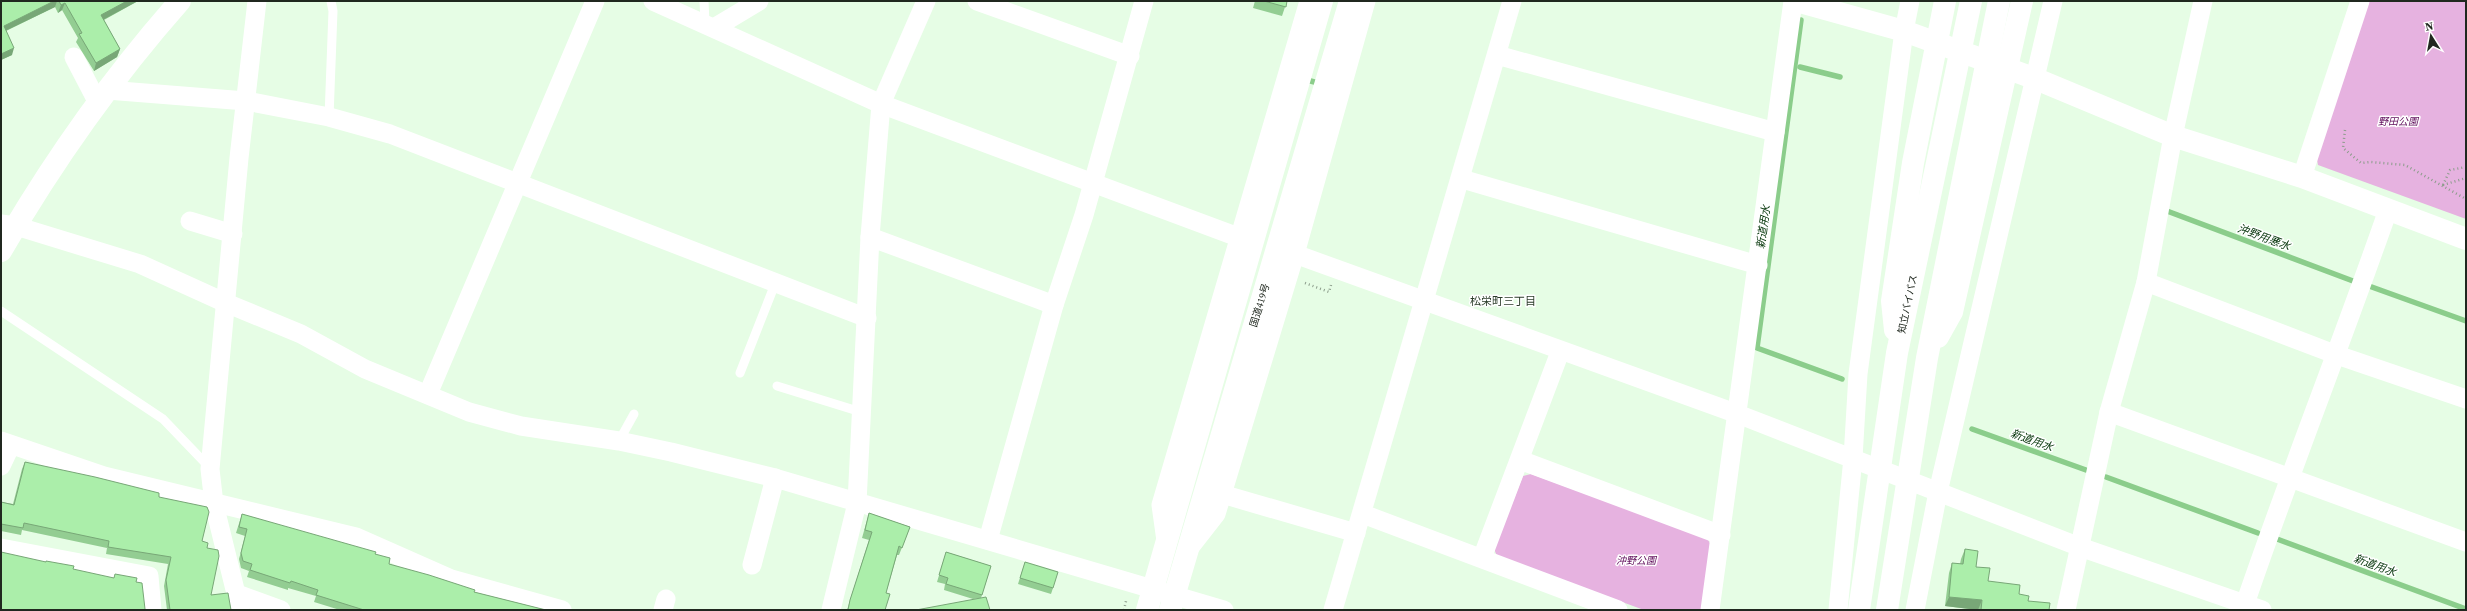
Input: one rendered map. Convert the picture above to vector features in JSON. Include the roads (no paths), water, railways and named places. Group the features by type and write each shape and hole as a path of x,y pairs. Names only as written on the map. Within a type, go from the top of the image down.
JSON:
{"main road":[{"path":"1,252 8,225 140,46 180,1"},
{"name":"国道419号","path":"1161,602 1322,1"},
{"name":"国道419号","path":"1176,548 1350,1"},
{"path":"1796,1 1904,31 2036,79 2174,136 2302,177 2466,239"},
{"path":"1897,353 1892,301 1913,163 1945,1"},
{"name":"知立バイパス","path":"1859,610 1897,353 1971,1"},
{"path":"1887,610 1927,358 1998,1"},
{"path":"1927,358 1952,312 2022,1"}],"street":[{"path":"257,1 210,469 214,504 238,602 281,610"},
{"path":"428,394 516,183 595,1"},
{"path":"653,1 881,104 1238,237"},
{"path":"709,25 759,1"},
{"path":"831,610 857,503 870,236 881,104 926,1"},
{"path":"977,1 1130,56"},
{"path":"988,540 1054,305 1093,182 1130,56 1144,1"},
{"path":"1309,1 1238,237 1161,504 1176,548 1216,514 1295,254 1366,1"},
{"path":"1333,610 1363,514 1424,301 1462,179 1512,1"},
{"path":"1710,610 1793,1"},
{"path":"1838,610 1853,458 1858,374 1904,31 1910,1"},
{"path":"1915,610 1938,492 2036,79 2053,1"},
{"path":"2066,610 2109,412 2146,282 2174,136 2203,1"},
{"path":"2302,177 2360,1"},
{"path":"1497,55 1775,132"},
{"path":"74,57 103,96 246,101 329,117 390,134 775,284 867,318"},
{"path":"1462,179 1758,265"},
{"path":"1295,254 1560,352 1736,413 2080,547 2253,607 2288,478 2337,355 2388,210"},
{"path":"190,221 233,234"},
{"path":"8,225 140,264 226,303 301,334 365,369 470,412 521,426 619,441 774,478 988,540 1161,602 1219,609"},
{"path":"870,236 1054,305"},
{"path":"2146,282 2337,355 2466,400"},
{"path":"1482,558 1560,352"},
{"path":"2109,412 2466,542"},
{"path":"1,466 6,443 104,476 214,504 356,537 451,580 562,610"},
{"path":"1520,460 1721,535"},
{"path":"752,565 774,478"},
{"path":"1222,494 1356,534"},
{"path":"1363,514 1618,610"},
{"path":"1,548 149,576 152,610"}],"lane":[{"path":"329,117 333,11 331,1"},
{"path":"704,1 709,25"},
{"path":"740,373 775,284"},
{"path":"1,311 163,419 210,469"},
{"path":"776,386 861,412"},
{"path":"619,441 634,414"}],"waterway":[{"name":"新道用水","path":"1801,20 1757,348 1842,379"},
{"name":"沖野用悪水","path":"1800,67 1840,77"},
{"path":"1303,79 1322,84"},
{"name":"沖野用悪水","path":"2167,211 2353,281"},
{"name":"沖野用悪水","path":"2369,286 2466,321"},
{"name":"新道用水","path":"1972,429 2086,470"},
{"name":"新道用水","path":"2106,477 2258,533"},
{"name":"新道用水","path":"2277,539 2466,609"}],"district":[{"name":"松栄町三丁目","path":"1503,301"}],"park label":[{"name":"野田公園","path":"2398,121"},
{"name":"沖野公園","path":"1636,560"}]}
